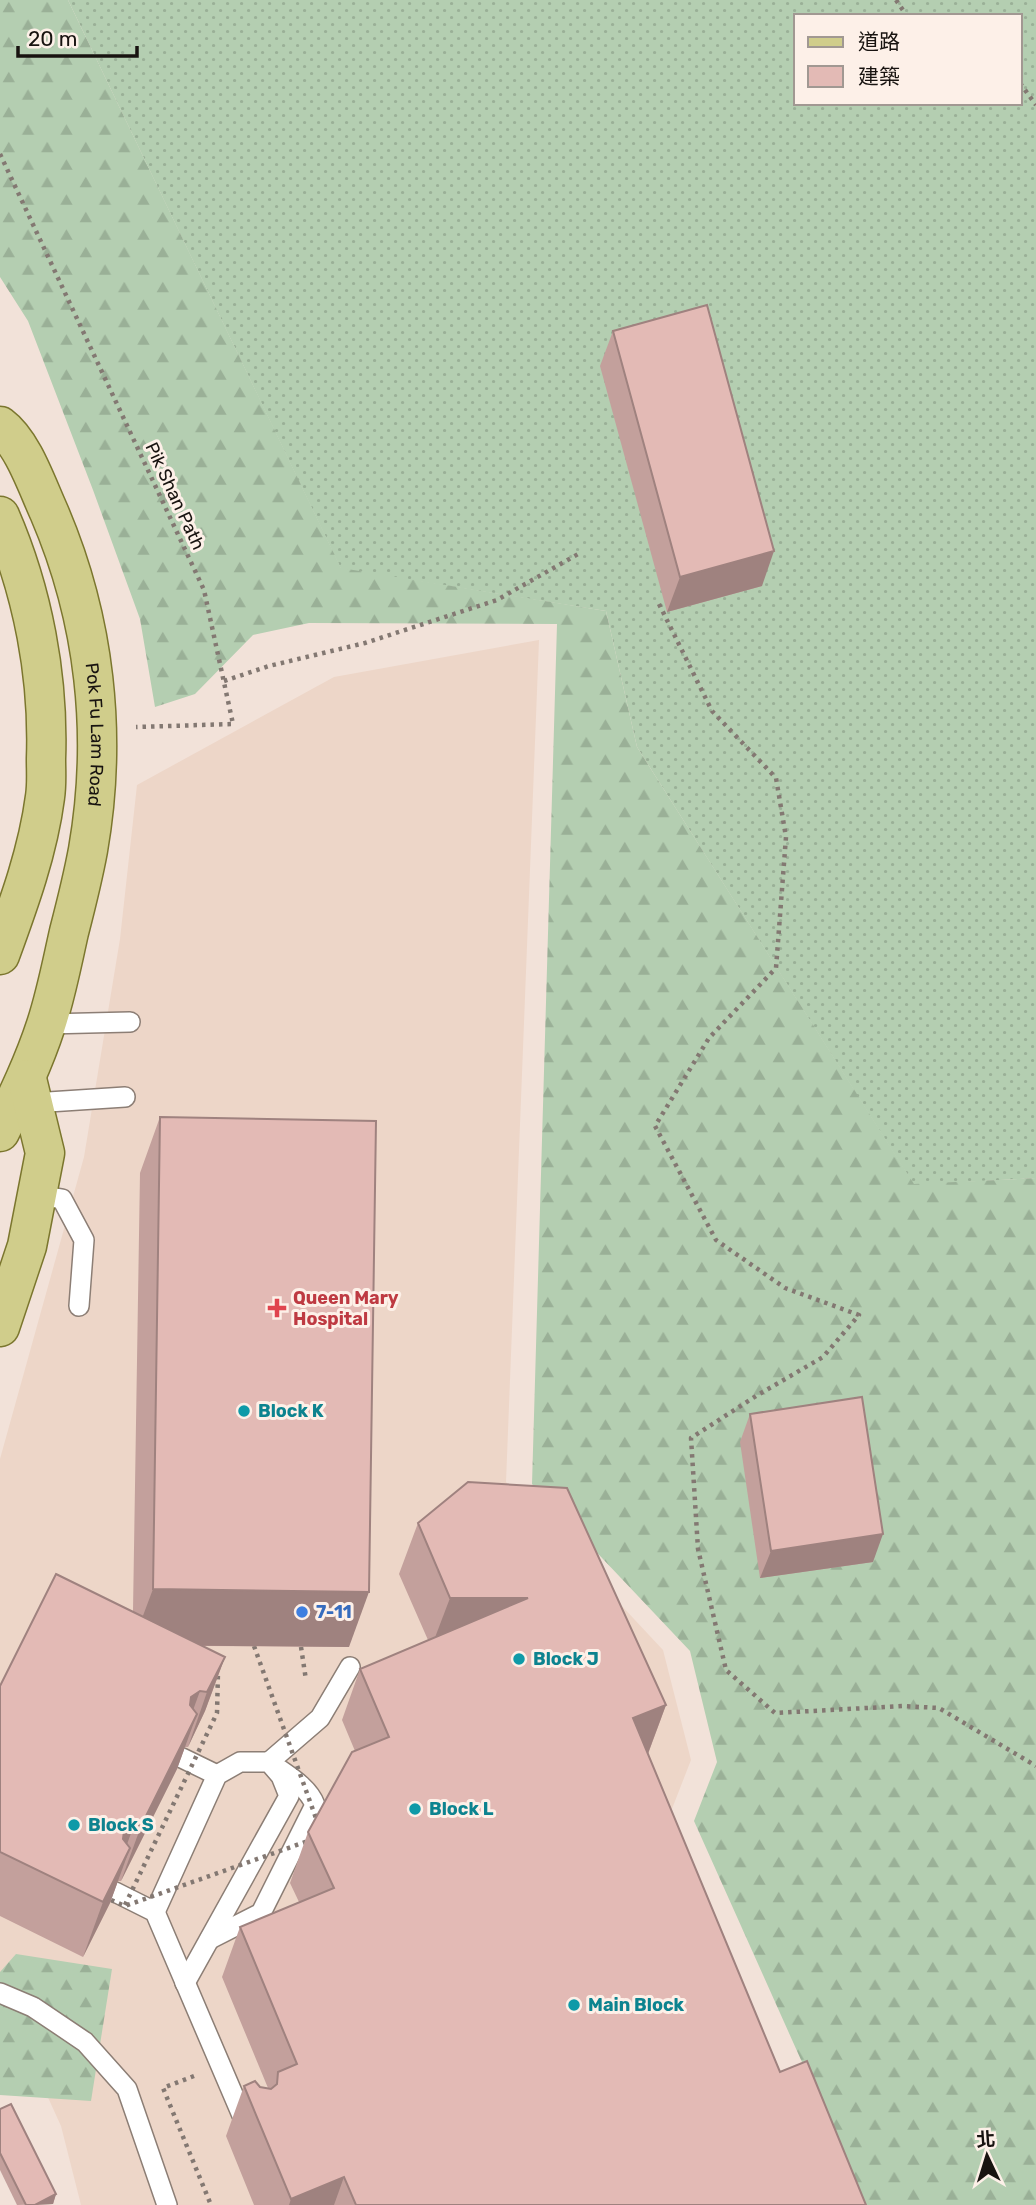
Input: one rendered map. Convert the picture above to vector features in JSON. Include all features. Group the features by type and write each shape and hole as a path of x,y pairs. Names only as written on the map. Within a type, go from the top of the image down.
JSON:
{"main road":[{"name":"Pok Fu Lam Road","path":"0,426 11,434 34,477 59,536 81,602 93,662 98,764 83,874 30,1091 0,1132"},
{"path":"0,516 24,584 36,629 47,737 45,795 37,843 0,955"},
{"path":"0,1327 27,1246 45,1153 30,1091"}],"lane":[{"path":"47,1024 130,1022"},
{"path":"30,1091 125,1097"},
{"path":"38,1195 62,1199 85,1240 79,1306"},
{"path":"269,1762 320,1718 350,1667"},
{"path":"182,1758 217,1775"},
{"path":"209,1940 261,1913 315,1805 312,1797 301,1786 269,1762 240,1762 217,1775 155,1912 248,2128"},
{"path":"185,1983 289,1796 281,1776 269,1762"},
{"path":"117,1899 155,1912"},
{"path":"0,1993 33,2007 85,2042 127,2089 167,2205"}],"path":[{"path":"1022,86 1036,105"},
{"name":"Pik Shan Path","path":"0,154 204,590 233,724 135,726 135,740"},
{"path":"224,681 268,666 366,643 497,600 580,553"},
{"path":"659,604 712,711 776,778 786,837 776,968 709,1038 655,1126 716,1240 785,1288 859,1315 823,1357 691,1438 698,1549 726,1670 775,1713 903,1706 939,1708 1036,1766"},
{"path":"254,1646 320,1828"},
{"path":"301,1647 307,1683"},
{"path":"117,1899 217,1713 218,1659"},
{"path":"117,1899 313,1839"},
{"path":"195,2076 163,2088 211,2205"}],"shaded area":[{"name":"Queen Mary Hospital","path":"539,640 506,1482 663,1650 691,1760 668,1819 840,2205 81,2205 61,2126 0,1992 0,1459 84,1157 120,939 137,785 334,677"}],"green space":[{"path":"0,0 68,0 341,568 606,611 637,747 914,1184 1036,1178 1036,2205 866,2205 694,1821 717,1762 690,1651 532,1484 557,624 309,623 253,635 195,694 155,707 140,619 28,321 0,277"},
{"path":"68,0 1036,0 1036,1178 914,1185 637,747 606,611 341,569"},
{"path":"16,1954 112,1969 91,2101 0,2095 0,1972"}],"building":[{"path":"707,305 774,551 680,577 613,331"},
{"name":"Block K","path":"160,1117 376,1121 369,1592 153,1589"},
{"path":"862,1397 883,1534 771,1551 750,1414"},
{"path":"468,1482 567,1488 666,1705 633,1718 780,2072 807,2061 866,2205 356,2205 344,2177 291,2199 244,2086 255,2081 260,2087 271,2089 277,2084 278,2072 297,2064 240,1927 334,1888 308,1832 352,1752 389,1737 360,1669 528,1598 450,1598 418,1523"},
{"name":"Block S","path":"56,1574 225,1657 207,1692 200,1691 191,1697 190,1705 197,1714 141,1826 134,1825 124,1831 123,1839 130,1848 103,1902 0,1852 0,1686"},
{"path":"11,2104 56,2194 35,2205 26,2205 0,2153 0,2109"}],"place":[{"name":"Queen Mary Hospital","path":"277,1308"},
{"name":"Block K","path":"244,1411"},
{"name":"7-11","path":"302,1612"},
{"name":"Block J","path":"519,1659"},
{"name":"Block L","path":"415,1809"},
{"name":"Block S","path":"74,1825"},
{"name":"Main Block","path":"574,2005"}]}
